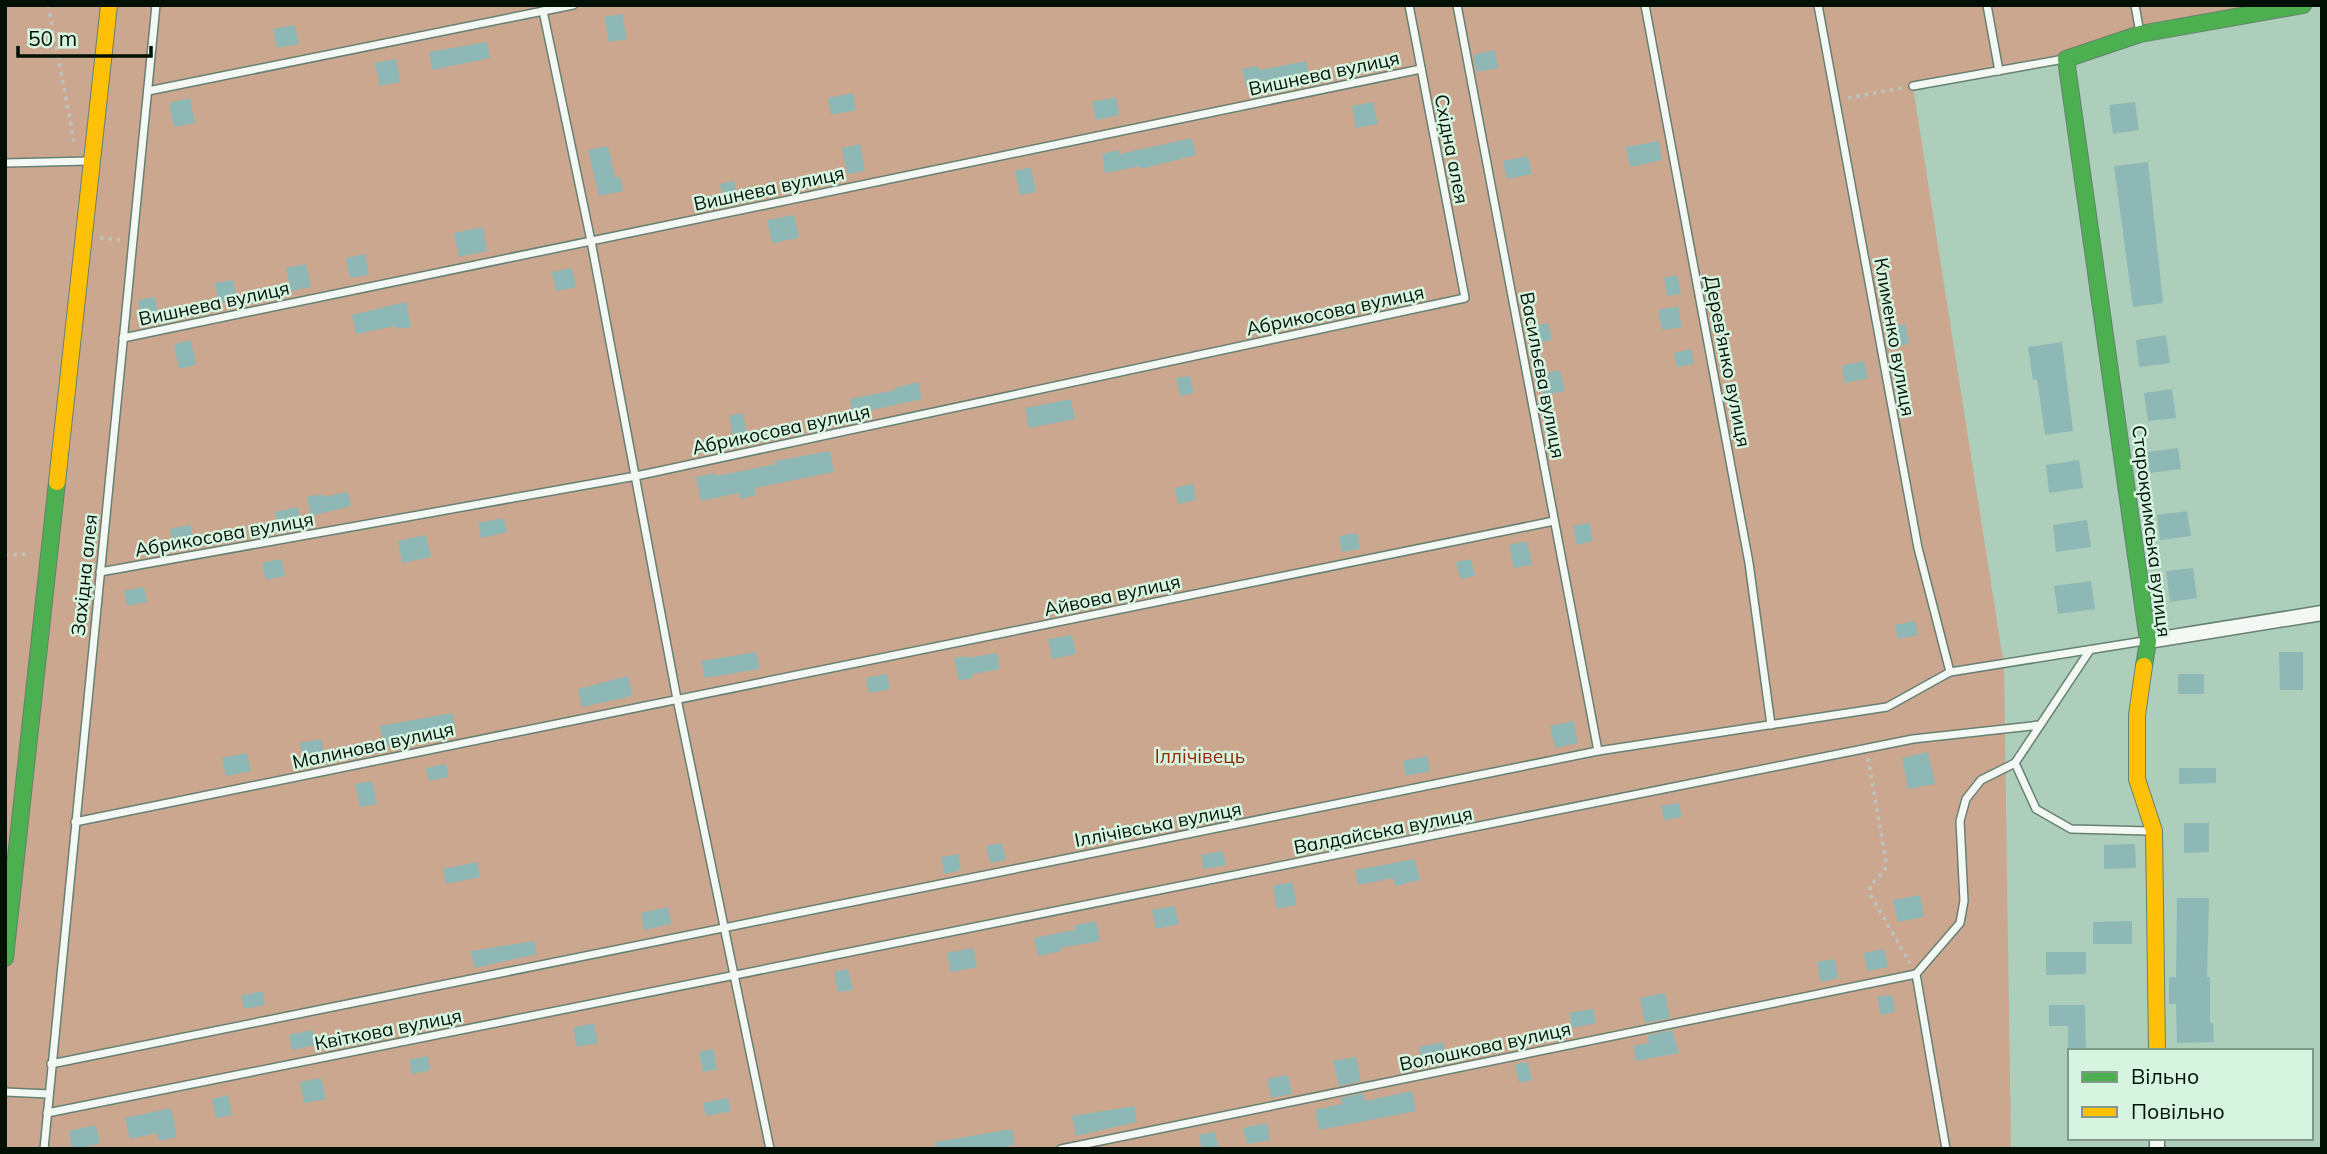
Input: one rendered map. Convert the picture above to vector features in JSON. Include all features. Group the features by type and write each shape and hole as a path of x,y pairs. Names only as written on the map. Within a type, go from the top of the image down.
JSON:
{"street":[{"path":"5,958 84,236 85,161 109,5"},
{"path":"2066,59 2140,34 2303,5"},
{"name":"Старокримська вулиця","path":"2066,59 2148,641 2137,715 2137,779 2154,831 2157,1049"},
{"path":"2148,641 2322,613"}],"lane":[{"name":"Західна алея","path":"44,1149 156,5"},
{"path":"148,91 573,5"},
{"name":"Східна алея","path":"1409,5 1465,298"},
{"name":"Васильєва вулиця","path":"1457,5 1598,751"},
{"name":"Дерев'янко вулиця","path":"1645,5 1749,562 1771,725"},
{"name":"Клименко вулиця","path":"1818,5 1917,548 1950,672"},
{"path":"1987,5 1998,71"},
{"path":"2135,5 2140,34"},
{"path":"544,11 591,241 677,699 770,1149"},
{"path":"1913,86 2066,59"},
{"name":"Вишнева вулиця","path":"123,338 1421,69"},
{"path":"5,163 85,161"},
{"name":"Абрикосова вулиця","path":"100,572 636,477 1465,298"},
{"name":"Айвова вулиця","path":"677,699 1554,521"},
{"path":"1950,672 2148,641"},
{"path":"1946,1149 1916,974 1960,923 1964,901 1959,821 1966,799 1981,780 2015,763 2090,650"},
{"name":"Іллічівська вулиця","path":"51,1064 1598,751 1887,707 1950,672"},
{"name":"Малинова вулиця","path":"75,822 677,699"},
{"name":"Валдайська вулиця","path":"734,976 1913,739 2040,725"},
{"path":"2015,763 2036,808 2071,829 2154,831"},
{"name":"Волошкова вулиця","path":"1060,1149 1916,974"},
{"name":"Квіткова вулиця","path":"47,1113 734,976"},
{"path":"5,1093 49,1094"}],"path":[{"path":"48,5 85,161"},
{"path":"1835,100 1913,86"},
{"path":"84,236 133,242"},
{"path":"5,555 48,554"},
{"path":"1867,750 1886,862 1885,870 1870,886 1871,896 1916,974"}],"green space":[{"name":"Іллічівець","path":"5,5 2303,5 2066,59 1913,87 2004,666 2011,1149 5,1149"}],"building":[{"path":"622,14 627,39 609,42 604,17"},
{"path":"295,25 299,44 277,48 273,29"},
{"path":"487,42 490,58 432,70 429,52"},
{"path":"1495,50 1498,68 1477,72 1473,55"},
{"path":"396,59 400,82 380,86 375,63"},
{"path":"1306,61 1310,81 1286,86 1285,82 1247,90 1242,69 1258,66 1259,70"},
{"path":"853,93 856,110 831,115 828,98"},
{"path":"1116,97 1119,115 1096,120 1092,102"},
{"path":"190,98 195,123 174,127 169,103"},
{"path":"1373,102 1378,124 1356,128 1352,106"},
{"path":"2135,102 2139,130 2113,134 2109,105"},
{"path":"1192,138 1196,155 1141,169 1140,166 1105,173 1102,154 1119,150 1119,154"},
{"path":"1659,141 1662,160 1630,167 1626,147"},
{"path":"860,144 865,171 847,174 842,148"},
{"path":"608,146 615,178 620,177 623,191 599,196 588,150"},
{"path":"1528,156 1532,174 1507,179 1503,161"},
{"path":"2148,162 2163,303 2133,307 2114,166"},
{"path":"1031,167 1036,192 1020,195 1015,171"},
{"path":"734,181 739,202 725,205 720,184"},
{"path":"794,215 799,238 772,243 767,220"},
{"path":"483,227 487,251 459,257 454,233"},
{"path":"365,254 369,275 350,278 346,258"},
{"path":"306,264 311,287 291,291 286,268"},
{"path":"572,268 576,287 556,291 552,272"},
{"path":"1677,275 1681,294 1667,296 1664,278"},
{"path":"233,280 237,299 219,303 215,283"},
{"path":"155,297 159,317 142,321 138,300"},
{"path":"406,302 411,327 397,329 396,326 356,334 352,315"},
{"path":"1678,306 1682,327 1662,330 1658,310"},
{"path":"1548,323 1552,340 1532,344 1529,327"},
{"path":"1905,324 1909,344 1892,347 1888,328"},
{"path":"2166,335 2170,363 2139,367 2136,340"},
{"path":"191,340 196,365 179,369 174,344"},
{"path":"2062,342 2073,431 2045,435 2037,379 2033,380 2028,347"},
{"path":"1691,349 1694,364 1677,367 1674,353"},
{"path":"1864,361 1868,378 1845,383 1842,366"},
{"path":"1560,370 1565,391 1543,395 1539,375"},
{"path":"1190,376 1194,393 1180,396 1176,378"},
{"path":"919,382 922,399 853,414 850,399"},
{"path":"2172,389 2176,418 2148,421 2144,393"},
{"path":"1071,399 1075,419 1029,428 1025,408"},
{"path":"743,413 747,433 733,436 729,416"},
{"path":"2178,448 2181,469 2150,473 2147,452"},
{"path":"830,451 834,472 755,488 756,495 740,499 739,493 701,501 696,477 715,473 716,476"},
{"path":"2079,460 2083,488 2049,493 2046,465"},
{"path":"1193,484 1196,500 1178,504 1175,488"},
{"path":"348,492 351,506 311,516 307,497"},
{"path":"298,507 302,526 279,531 275,512"},
{"path":"2187,511 2191,536 2160,540 2157,515"},
{"path":"504,518 507,532 481,538 478,523"},
{"path":"2087,520 2091,547 2056,552 2053,525"},
{"path":"1590,523 1593,541 1577,545 1573,526"},
{"path":"190,525 194,541 173,545 170,529"},
{"path":"1357,533 1360,549 1342,552 1339,536"},
{"path":"426,535 431,557 402,563 398,541"},
{"path":"1527,541 1532,565 1514,568 1509,545"},
{"path":"281,559 285,576 266,580 262,563"},
{"path":"1471,559 1475,576 1460,579 1456,562"},
{"path":"2193,568 2197,598 2170,602 2166,571"},
{"path":"2091,581 2095,609 2058,614 2054,586"},
{"path":"144,587 147,602 127,606 124,591"},
{"path":"1915,621 1918,635 1898,639 1895,625"},
{"path":"1072,635 1076,654 1052,659 1048,639"},
{"path":"756,652 760,669 705,678 701,661"},
{"path":"2279,652 2303,652 2303,690 2280,690"},
{"path":"997,653 1000,669 972,674 973,678 959,681 954,658"},
{"path":"887,674 890,689 869,693 866,678"},
{"path":"2178,674 2204,674 2204,694 2178,694"},
{"path":"628,676 632,696 582,707 578,689"},
{"path":"452,713 456,733 384,747 380,726"},
{"path":"1574,721 1578,743 1555,748 1550,726"},
{"path":"321,739 325,760 304,764 300,743"},
{"path":"1928,752 1935,784 1908,789 1902,758"},
{"path":"247,753 251,771 226,776 222,758"},
{"path":"1427,756 1430,771 1406,776 1403,761"},
{"path":"446,764 449,777 429,781 426,768"},
{"path":"2179,768 2216,768 2216,783 2179,784"},
{"path":"372,781 377,804 360,807 355,784"},
{"path":"1679,803 1682,817 1664,820 1661,806"},
{"path":"2184,823 2209,823 2209,852 2184,853"},
{"path":"1002,843 1006,860 990,863 986,846"},
{"path":"2135,844 2136,868 2104,869 2104,845"},
{"path":"1223,851 1226,865 1204,869 1201,855"},
{"path":"958,854 961,870 944,874 941,857"},
{"path":"1415,859 1420,880 1395,886 1393,878 1358,885 1355,870"},
{"path":"477,862 480,877 446,884 443,869"},
{"path":"1292,882 1297,905 1277,909 1273,886"},
{"path":"1920,895 1924,917 1898,922 1893,900"},
{"path":"2177,898 2209,898 2207,977 2210,977 2210,1023 2213,1023 2214,1042 2177,1043 2176,1004 2169,1004 2169,977 2176,977"},
{"path":"1175,906 1179,924 1156,929 1152,910"},
{"path":"668,907 671,924 644,930 641,913"},
{"path":"1096,921 1100,941 1060,948 1061,951 1038,956 1034,938 1075,930 1074,926"},
{"path":"2132,921 2132,944 2093,944 2093,922"},
{"path":"534,941 537,954 475,968 471,951"},
{"path":"973,948 977,967 951,972 947,953"},
{"path":"1884,949 1888,967 1867,971 1864,953"},
{"path":"2046,952 2086,952 2086,974 2046,975"},
{"path":"1835,959 1838,978 1821,982 1817,962"},
{"path":"848,969 853,990 838,992 834,972"},
{"path":"263,991 265,1005 244,1009 241,996"},
{"path":"1665,993 1670,1018 1645,1023 1640,998"},
{"path":"1892,995 1895,1012 1881,1015 1877,997"},
{"path":"2049,1005 2085,1005 2086,1049 2068,1049 2068,1026 2049,1026"},
{"path":"1593,1009 1596,1023 1572,1028 1569,1013"},
{"path":"594,1023 598,1043 577,1047 573,1028"},
{"path":"313,1030 316,1045 292,1050 289,1035"},
{"path":"1672,1030 1679,1053 1636,1061 1633,1046 1649,1043 1648,1035"},
{"path":"1443,1042 1446,1059 1423,1064 1419,1047"},
{"path":"713,1049 717,1069 703,1072 699,1052"},
{"path":"428,1056 430,1070 412,1074 409,1060"},
{"path":"1356,1057 1361,1081 1339,1086 1333,1061"},
{"path":"1528,1062 1532,1080 1519,1083 1515,1064"},
{"path":"1288,1075 1292,1094 1271,1098 1267,1079"},
{"path":"321,1078 326,1099 304,1103 300,1082"},
{"path":"1412,1091 1416,1111 1319,1130 1315,1110 1342,1104 1341,1098 1363,1093 1365,1101"},
{"path":"228,1095 232,1115 216,1118 212,1099"},
{"path":"728,1098 731,1111 706,1116 703,1103"},
{"path":"1134,1106 1137,1122 1076,1136 1072,1116"},
{"path":"171,1108 177,1137 159,1141 157,1133 130,1139 125,1118"},
{"path":"1267,1123 1270,1140 1247,1144 1243,1128"},
{"path":"96,1125 100,1144 72,1149 69,1131"},
{"path":"1012,1129 1015,1145 996,1149 935,1149 935,1142"},
{"path":"1215,1132 1219,1149 1202,1149 1199,1135"}],"traffic: fast":[{"path":"2144,666 2148,641 2066,59 2140,34 2303,5"},
{"path":"5,958 57,482"}],"traffic: slow":[{"path":"57,482 109,5"},
{"path":"2144,666 2137,715 2137,779 2154,831 2157,1049"}]}
